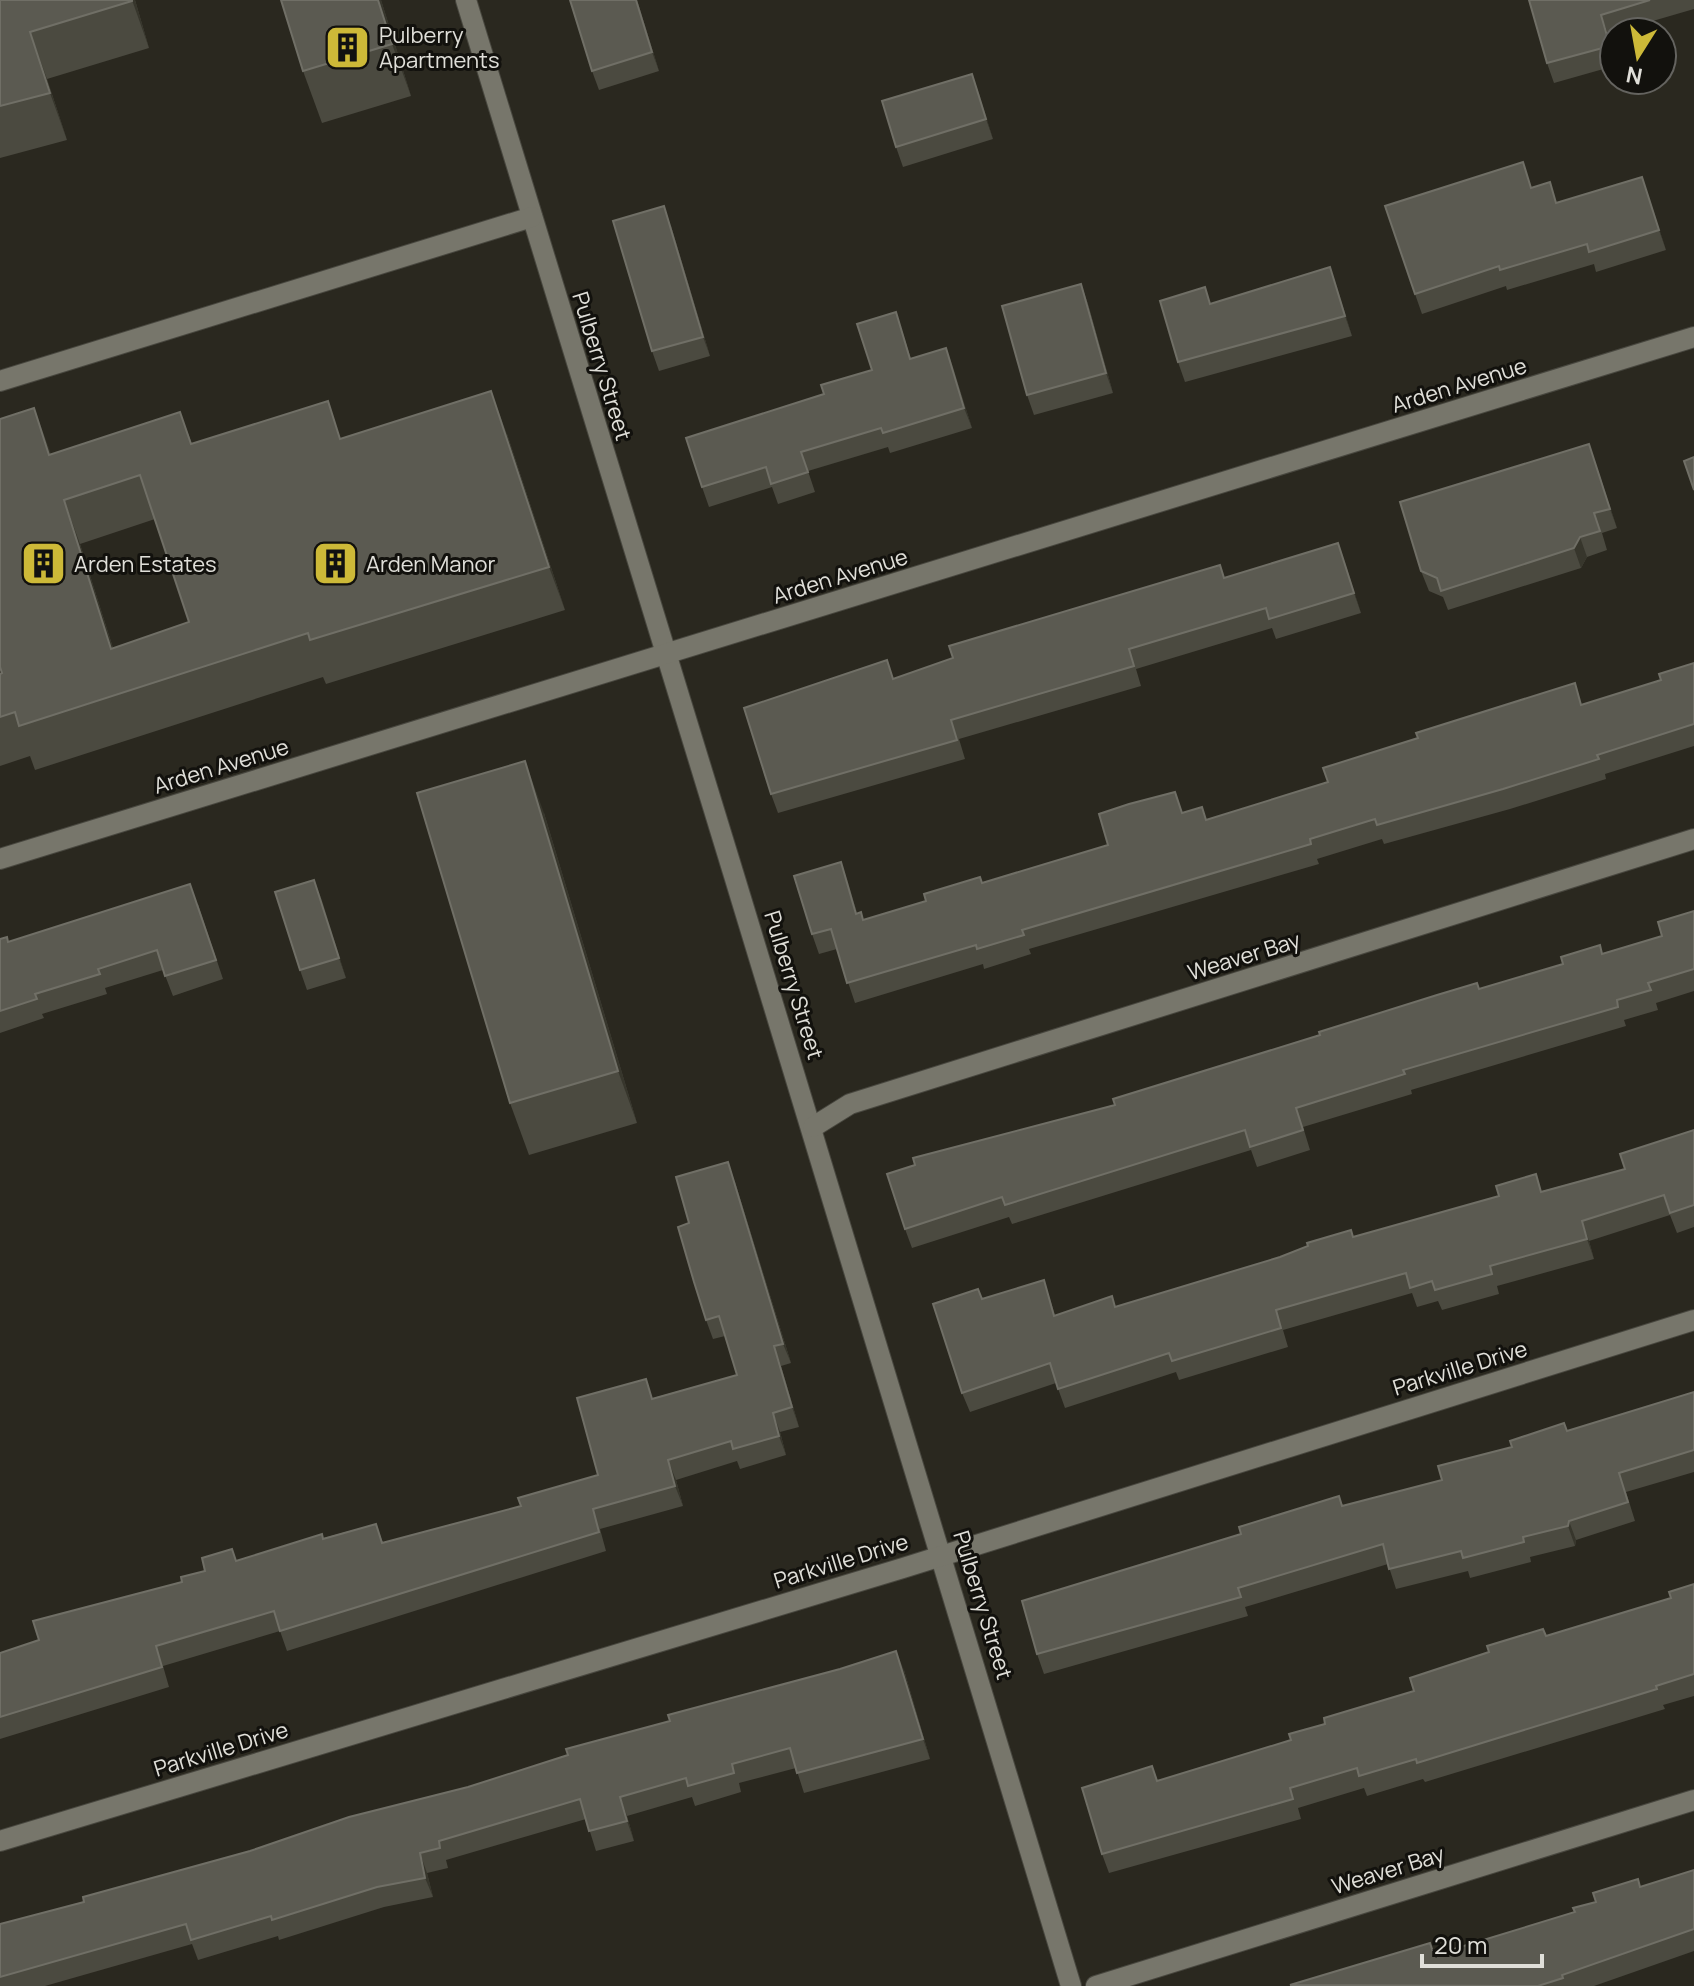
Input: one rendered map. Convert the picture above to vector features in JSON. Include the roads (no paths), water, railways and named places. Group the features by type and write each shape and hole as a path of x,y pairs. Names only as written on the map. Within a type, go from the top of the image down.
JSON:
{"street":[{"name":"Pulberry Street","path":"466,0 665,656 813,1127 1071,1986"},
{"path":"0,381 532,217"},
{"name":"Arden Avenue","path":"0,859 1694,337"},
{"name":"Weaver Bay","path":"813,1127 850,1104 1694,839"},
{"name":"Parkville Drive","path":"0,1841 943,1555 1694,1320"},
{"name":"Weaver Bay","path":"1096,1986 1694,1800"}],"place":[{"name":"Pulberry Apartments","path":"348,48"},
{"name":"Arden Estates","path":"43,564"},
{"name":"Arden Manor","path":"335,564"}]}
